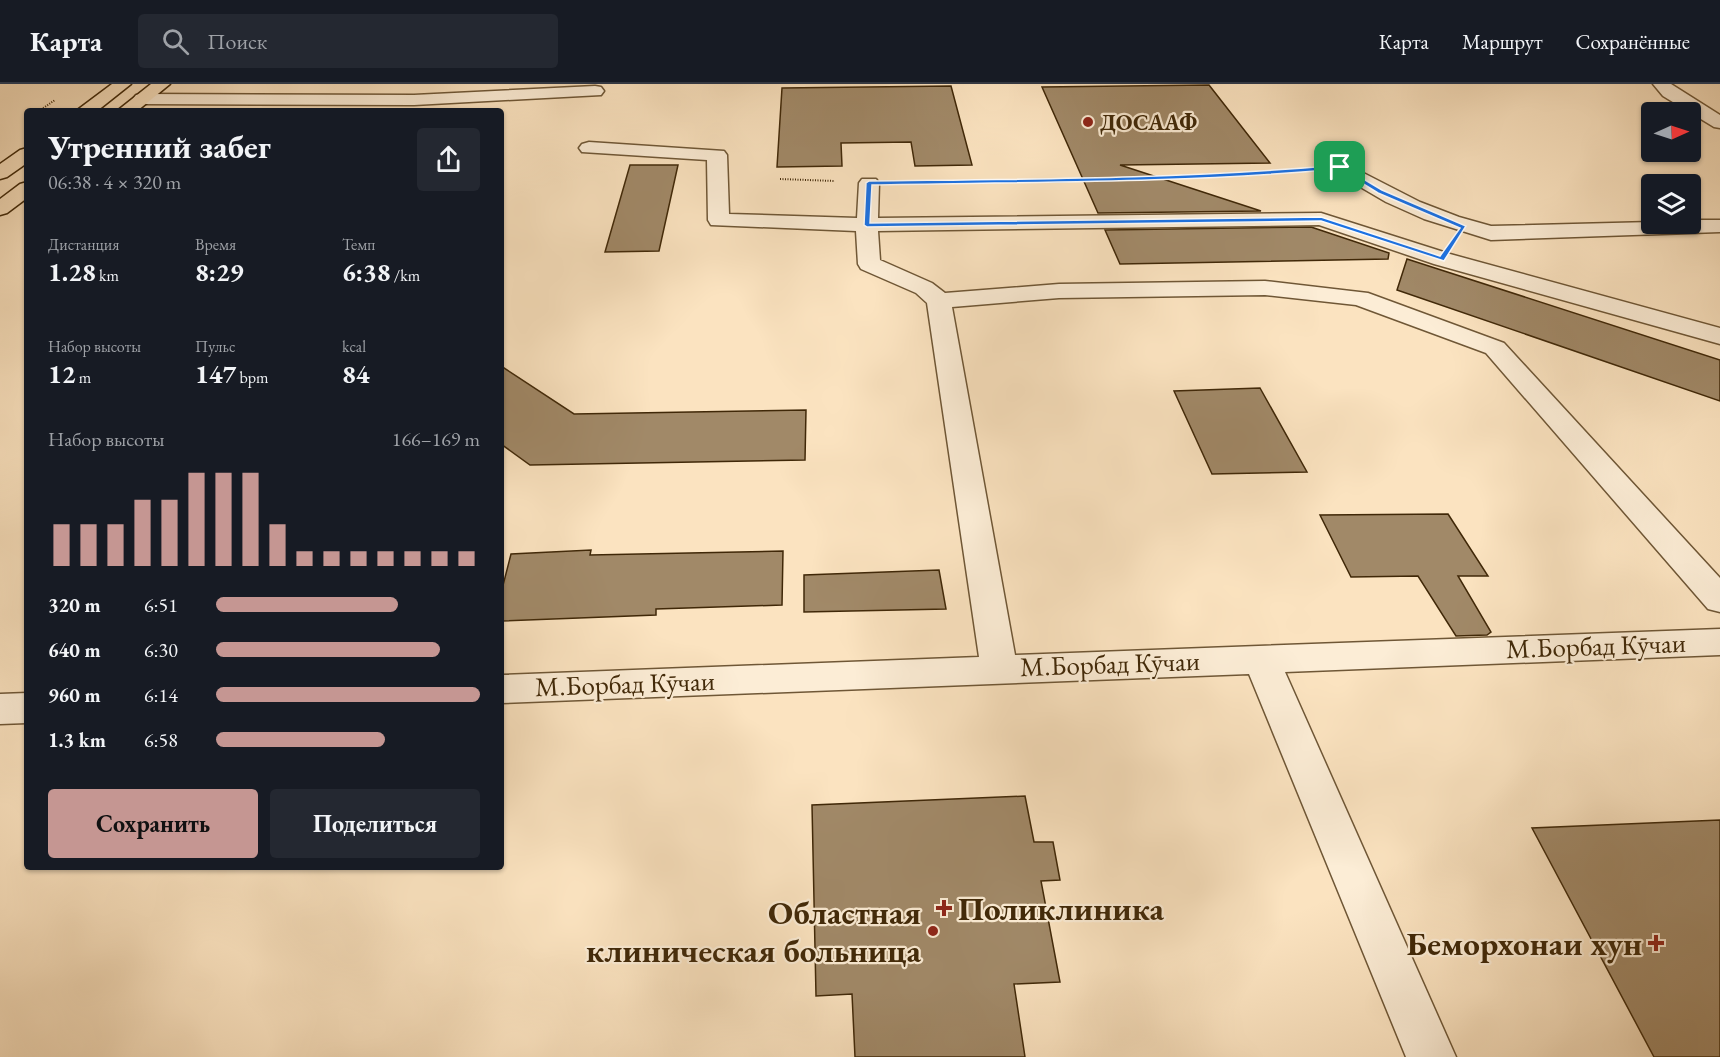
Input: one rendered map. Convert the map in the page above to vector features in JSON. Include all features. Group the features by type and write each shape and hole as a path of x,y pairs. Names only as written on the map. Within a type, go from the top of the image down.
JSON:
{"main road":[{"path":"89,108 123,84"},
{"path":"130,108 162,84"},
{"path":"0,173 24,155"},
{"path":"0,209 24,190"}],"street":[{"path":"1661,84 1669,92 1720,123"},
{"path":"142,99 414,100 595,91"},
{"path":"589,148 717,154 718,220 867,225 1321,219 1442,259 1720,336"},
{"path":"1340,167 1380,192 1463,227 1491,233 1720,226"},
{"path":"869,183 867,225 869,264 924,288 939,301 999,669"},
{"path":"1442,259 1463,227"},
{"path":"939,301 1059,291 1265,288 1359,298 1495,348 1720,600"},
{"name":"М.Борбад Кӯчаи","path":"504,689 1720,642"},
{"path":"1261,659 1431,1057"},
{"path":"0,709 24,708"}],"path":[{"path":"780,179 869,183 1144,179 1250,175 1340,167"}],"building":[{"path":"1209,85 1270,163 1120,165 1261,211 1098,213 1042,87"},
{"path":"951,86 972,165 915,166 911,142 841,143 842,166 777,167 782,88"},
{"path":"630,165 678,165 659,251 605,252"},
{"path":"1311,227 1389,253 1388,259 1120,264 1105,230"},
{"path":"1407,259 1720,360 1720,401 1397,290"},
{"path":"504,368 574,414 806,410 805,460 530,465 504,446"},
{"path":"1260,388 1307,472 1212,474 1174,391"},
{"path":"1448,514 1488,576 1458,576 1491,632 1487,635 1456,636 1418,576 1351,577 1320,515"},
{"path":"591,550 590,555 783,551 782,605 656,609 656,615 504,621 504,581 511,554"},
{"path":"939,570 946,609 804,612 804,575"},
{"name":"Областная клиническая больница","path":"1025,796 1034,842 1053,842 1060,880 1041,881 1060,982 1014,984 1025,1057 855,1057 852,994 816,996 812,805"},
{"name":"Беморхонаи хун","path":"1720,820 1720,1057 1654,1057 1532,828"}],"place":[{"name":"ДОСААФ","path":"1088,122"},
{"name":"Поликлиника","path":"944,908"},
{"name":"Областная клиническая больница","path":"933,931"},
{"name":"Беморхонаи хун","path":"1656,943"}],"route":[{"path":"1340,167 1380,192 1463,227 1442,259 1321,219 867,225 869,183 1144,179 1250,175 1340,167"}]}
